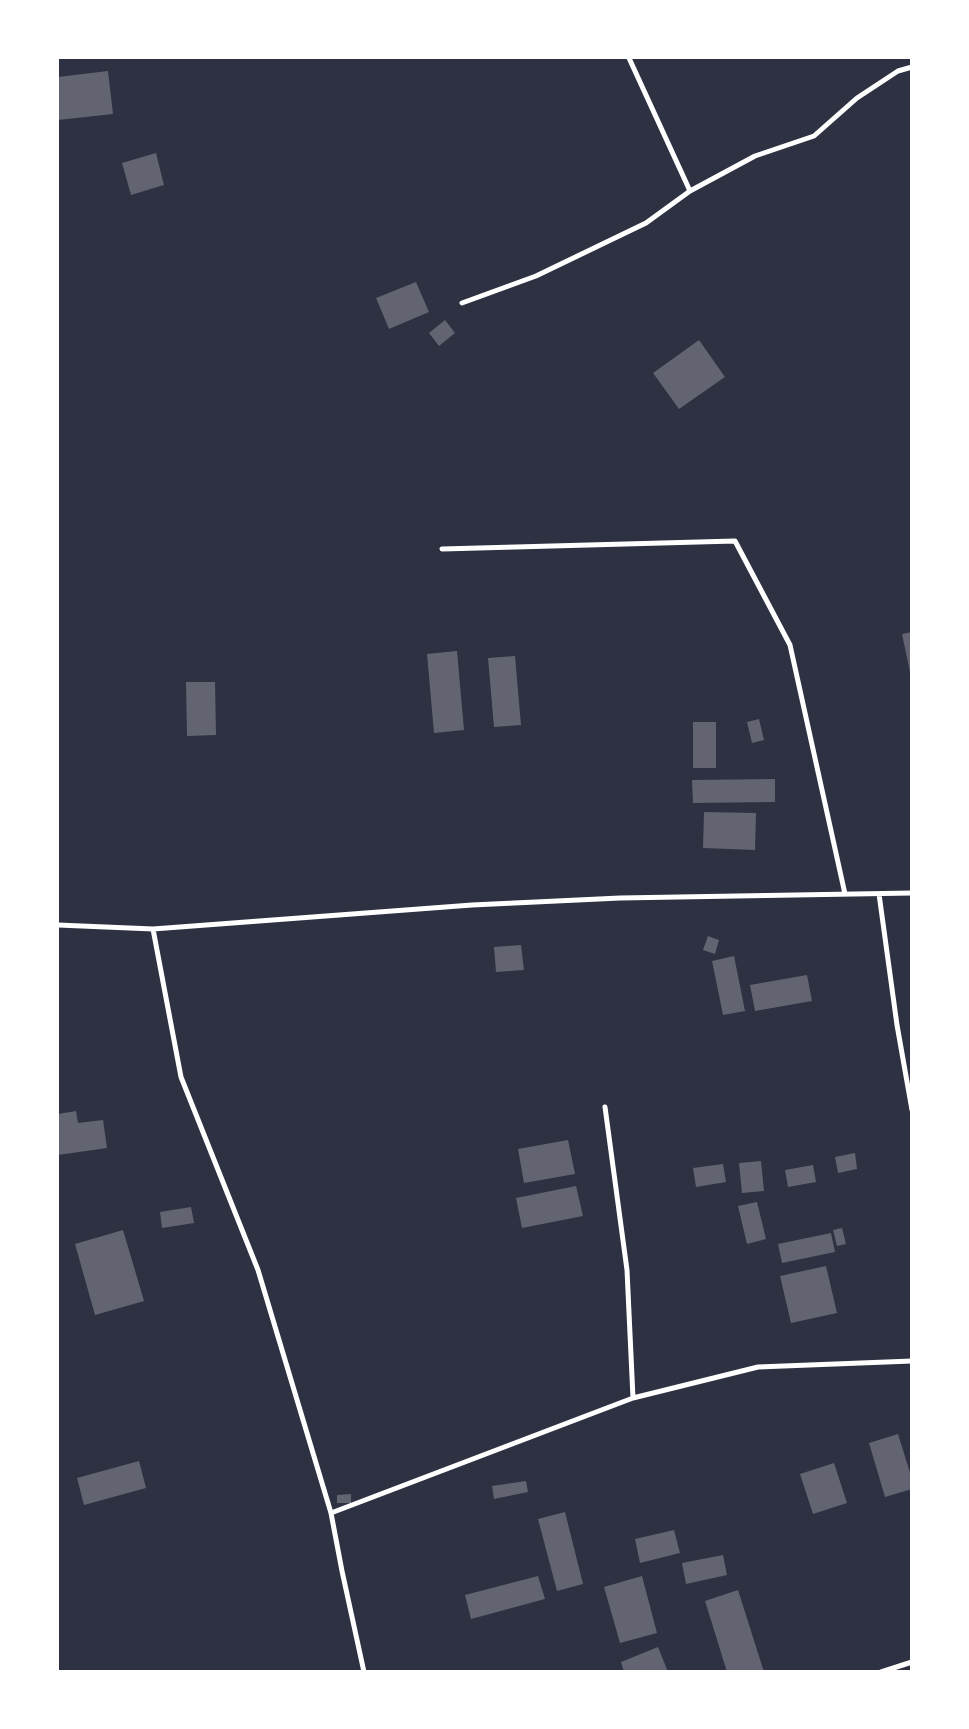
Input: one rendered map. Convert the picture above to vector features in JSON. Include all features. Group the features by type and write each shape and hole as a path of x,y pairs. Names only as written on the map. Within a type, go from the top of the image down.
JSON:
{"street":[{"path":"629,58 690,191"},
{"path":"462,303 536,276 646,223 690,191 754,156 814,136 857,98 898,71 912,67"},
{"path":"442,549 735,541 790,645 845,894"},
{"path":"58,925 153,929 482,904 620,898 912,893"},
{"path":"879,894 897,1025 912,1110"},
{"path":"153,929 181,1077 258,1270 331,1513 364,1672"},
{"path":"605,1107 627,1270 633,1398"},
{"path":"331,1513 633,1398 758,1367 912,1361"},
{"path":"880,1672 912,1662"}],"building":[{"path":"108,71 113,114 58,120 58,77"},
{"path":"156,153 164,185 131,195 122,163"},
{"path":"416,282 429,312 389,329 376,298"},
{"path":"445,320 455,333 439,346 429,333"},
{"path":"699,340 725,377 679,409 653,373"},
{"path":"912,632 912,677 911,677 902,634"},
{"path":"457,651 464,730 434,733 427,654"},
{"path":"515,656 521,725 494,727 488,658"},
{"path":"186,682 215,682 216,735 187,736"},
{"path":"759,719 764,740 752,743 747,722"},
{"path":"693,722 716,722 716,768 693,768"},
{"path":"775,779 775,802 693,803 692,780"},
{"path":"704,812 756,813 755,850 703,848"},
{"path":"708,936 719,940 715,954 703,950"},
{"path":"521,945 524,970 496,972 494,947"},
{"path":"734,956 745,1011 723,1015 712,961"},
{"path":"807,975 812,1001 755,1011 750,985"},
{"path":"76,1111 78,1123 103,1120 107,1148 58,1155 58,1114"},
{"path":"568,1140 575,1174 524,1183 518,1149"},
{"path":"855,1153 857,1169 838,1173 835,1157"},
{"path":"761,1161 764,1191 742,1193 739,1163"},
{"path":"723,1164 726,1182 696,1187 693,1168"},
{"path":"813,1165 816,1182 788,1187 785,1170"},
{"path":"576,1186 583,1216 522,1228 516,1198"},
{"path":"757,1202 766,1239 747,1244 738,1206"},
{"path":"191,1207 194,1223 162,1228 160,1212"},
{"path":"842,1228 846,1244 837,1246 833,1230"},
{"path":"123,1230 144,1301 95,1315 75,1244"},
{"path":"831,1233 835,1252 782,1263 778,1244"},
{"path":"826,1266 837,1313 791,1323 780,1276"},
{"path":"898,1434 912,1479 912,1489 885,1497 869,1443"},
{"path":"139,1461 146,1488 84,1505 77,1478"},
{"path":"834,1463 847,1503 813,1514 800,1474"},
{"path":"526,1481 528,1492 494,1499 492,1486"},
{"path":"351,1494 351,1503 337,1503 337,1495"},
{"path":"565,1512 583,1584 557,1591 538,1519"},
{"path":"674,1530 680,1553 640,1563 635,1539"},
{"path":"723,1555 727,1575 686,1584 682,1563"},
{"path":"538,1576 545,1599 471,1619 465,1595"},
{"path":"642,1576 657,1633 620,1643 604,1587"},
{"path":"738,1590 764,1672 727,1672 705,1601"},
{"path":"658,1647 668,1672 624,1672 621,1662"}]}
